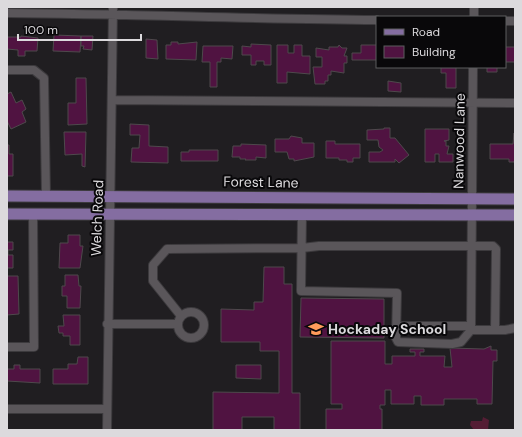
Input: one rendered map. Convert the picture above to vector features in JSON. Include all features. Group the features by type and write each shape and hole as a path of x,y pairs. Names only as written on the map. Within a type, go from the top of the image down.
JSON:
{"main road":[{"name":"Forest Lane","path":"7,196 112,195 515,199"},
{"path":"302,197 302,215"},
{"path":"7,214 515,215"}],"street":[{"path":"7,12 113,10 250,18 376,20"},
{"name":"Welch Road","path":"107,430 107,324 112,195 113,10"},
{"name":"Nanwood Lane","path":"471,328 473,68"},
{"path":"7,70 34,70 44,78 46,196"},
{"path":"112,100 515,103"},
{"path":"7,347 34,347 33,214"},
{"path":"302,215 301,292 397,293 396,338 398,342 452,344 461,342 471,328"},
{"path":"181,316 153,281 153,265 167,249 471,245 493,246 496,248 495,330"},
{"path":"189,312 197,313 203,319 204,328 200,335 192,338 180,332 178,324 181,316 189,312"},
{"path":"107,324 178,324"},
{"path":"396,326 495,330 515,328"},
{"path":"7,409 107,409"}],"shaded area":[{"path":"483,417 489,420 488,430 474,430 470,425 471,421 482,421"}],"building":[{"path":"54,35 81,36 80,52 53,51"},
{"path":"21,36 38,38 37,51 25,51 25,56 18,56 18,50 7,49 7,37"},
{"path":"81,36 93,36 92,50 83,49 84,46 81,46"},
{"path":"146,39 157,40 158,59 146,58"},
{"path":"171,42 178,42 178,44 197,42 196,60 166,59 166,45 171,45"},
{"path":"251,44 271,45 271,65 264,65 264,61 256,61 256,65 251,65 251,55 242,55 242,46 251,47"},
{"path":"277,45 288,45 288,53 294,53 294,45 302,45 302,56 310,56 310,74 287,72 287,83 277,83"},
{"path":"339,45 342,48 347,48 344,56 347,56 347,63 344,63 344,73 331,71 331,75 328,75 328,81 325,81 325,84 315,84 313,67 322,67 322,57 316,57 316,48 329,50 329,47 338,47"},
{"path":"361,45 376,45 376,60 352,60 352,53 361,53"},
{"path":"203,46 233,46 232,59 221,58 221,62 217,62 217,87 210,87 210,62 202,62"},
{"path":"506,47 515,47 515,62 506,62"},
{"path":"441,68 456,68 456,88 446,88 446,73 441,73"},
{"path":"487,68 497,68 497,72 487,72"},
{"path":"76,78 86,78 87,124 68,125 68,103 76,103"},
{"path":"388,81 401,83 401,92 388,91"},
{"path":"11,92 16,103 22,100 26,109 22,112 26,122 11,129 7,121 7,94"},
{"path":"130,124 149,125 149,146 168,147 168,163 131,162 132,148 139,148 140,135 130,135"},
{"path":"390,128 390,138 395,138 409,155 399,163 395,159 395,162 369,162 369,152 380,152 383,150 379,147 378,140 367,140 367,130"},
{"path":"425,129 449,129 449,140 444,141 446,141 446,146 449,146 447,154 453,154 453,162 439,162 439,154 435,154 435,162 425,162"},
{"path":"64,132 86,132 85,167 82,166 82,154 65,155"},
{"path":"514,133 514,162 509,162 509,159 490,159 490,144 513,144"},
{"path":"291,136 302,138 302,143 314,143 314,157 294,161 294,159 289,159 287,152 275,152 275,139 289,139"},
{"path":"326,141 335,141 335,144 360,144 360,158 353,158 353,162 347,162 347,160 339,160 339,158 326,158"},
{"path":"241,144 266,145 266,158 256,157 256,160 245,160 246,159 240,159 240,157 232,157 233,146 241,146"},
{"path":"7,145 9,145 9,154 13,154 13,176 7,176"},
{"path":"189,150 218,150 218,161 181,161 181,152 189,152"},
{"path":"68,235 80,235 80,246 83,246 80,268 59,268 60,243 68,243"},
{"path":"7,242 13,242 13,250 8,250 8,255 13,255 13,268 7,268"},
{"name":"Hockaday School","path":"264,267 284,267 284,284 292,284 292,393 300,393 300,430 274,430 274,417 242,417 242,430 213,430 213,392 279,393 279,351 260,351 260,342 221,342 221,309 254,310 254,302 263,302"},
{"path":"65,275 78,275 79,286 81,286 80,308 67,308 67,296 62,296 62,286 65,286"},
{"path":"7,276 18,276 19,314 7,315"},
{"path":"301,298 384,299 384,338 300,337"},
{"path":"63,315 80,315 80,345 70,345 70,336 63,336 63,333 59,333 58,326 64,326"},
{"path":"331,341 385,341 385,364 392,364 392,356 415,356 415,352 410,352 410,349 424,349 424,352 420,352 420,356 445,356 444,367 452,367 450,348 484,349 491,346 491,350 497,350 497,361 493,361 492,404 477,404 477,399 444,399 444,405 421,405 421,396 414,396 414,404 391,404 391,390 385,390 385,405 380,405 380,409 382,409 382,430 326,430 326,409 342,409 342,404 331,404"},
{"path":"78,357 88,357 88,384 53,384 53,369 68,369 68,364 77,364"},
{"path":"14,365 20,365 20,369 40,369 40,383 7,381 7,369 14,369"},
{"path":"236,365 261,365 261,379 236,378"}],"place":[{"name":"Hockaday School","path":"316,329"}]}
